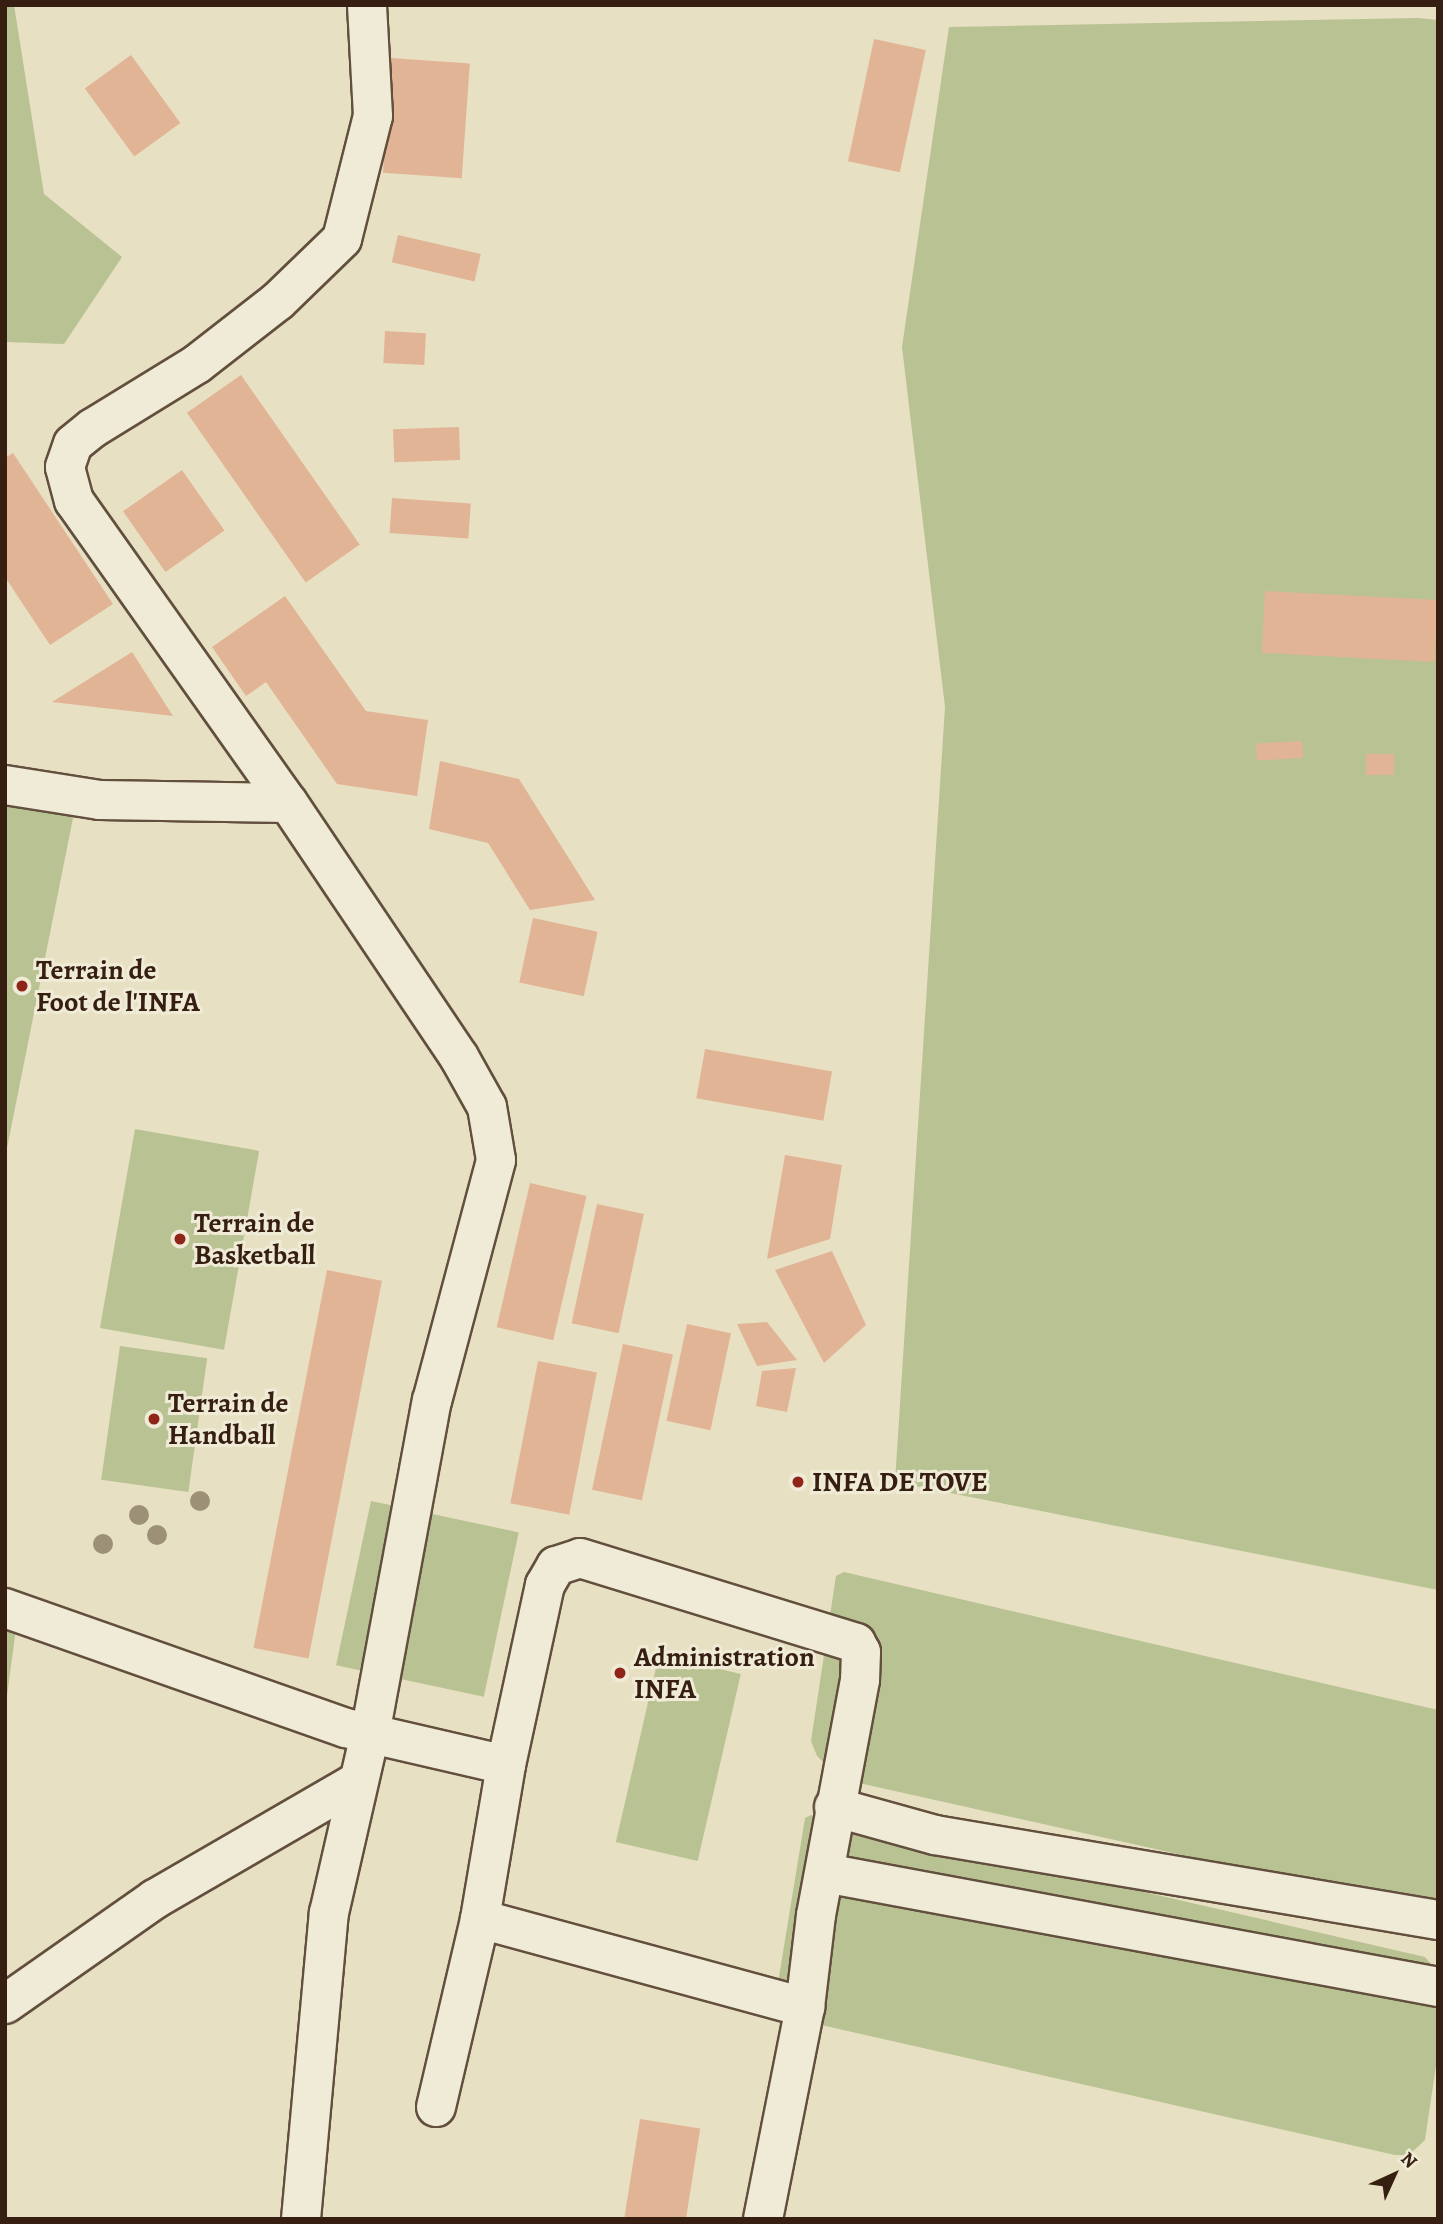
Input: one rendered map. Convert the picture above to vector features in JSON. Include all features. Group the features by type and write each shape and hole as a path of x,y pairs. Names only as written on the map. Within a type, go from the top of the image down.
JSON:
{"lane":[{"path":"301,2219 329,1913 370,1734 432,1401 496,1160 487,1107 459,1057 288,803 74,501 65,467 73,444 93,428 207,356 278,301 342,239 373,116 367,5"},
{"path":"5,785 100,800 288,803"},
{"path":"436,2107 480,1919 506,1765 545,1585 556,1566 580,1558 856,1643 860,1652 860,1680 834,1807 816,1915 805,2007 763,2219"},
{"path":"5,1608 370,1734 506,1765"},
{"path":"5,2004 155,1899 357,1782"},
{"path":"834,1807 936,1835 1438,1920"},
{"path":"825,1873 1438,1987"},
{"path":"480,1919 805,2007"}],"green space":[{"path":"5,5 14,5 44,194 122,257 64,344 5,342"},
{"path":"1418,18 1438,20 1438,1590 895,1482 945,707 902,347 949,27"},
{"name":"Terrain de Foot de l'INFA","path":"5,800 74,813 5,1158"},
{"name":"Terrain de Basketball","path":"135,1129 259,1151 224,1350 100,1328"},
{"name":"Terrain de Handball","path":"120,1346 207,1358 188,1492 101,1480"},
{"path":"371,1501 519,1532 484,1697 336,1665"},
{"path":"844,1572 1438,1710 1438,1912 841,1779 817,1756 811,1741 836,1576"},
{"path":"5,1619 17,1621 5,1711"},
{"path":"659,1655 741,1674 698,1861 616,1842"},
{"path":"811,1815 1425,1957 1438,1972 1438,2052 1425,2140 1409,2155 1395,2155 808,2022 778,1983 805,1818"}],"building":[{"path":"874,39 926,50 900,172 848,161"},
{"path":"131,55 180,123 134,156 85,89"},
{"path":"391,58 470,64 462,178 383,173"},
{"path":"398,235 481,254 475,281 392,262"},
{"path":"385,331 426,333 424,365 383,363"},
{"path":"241,375 360,545 306,582 187,413"},
{"path":"459,427 460,460 394,462 393,429"},
{"path":"13,453 113,604 50,645 5,577 5,458"},
{"path":"182,470 224,531 165,572 123,511"},
{"path":"392,498 471,504 468,538 390,533"},
{"path":"1265,591 1438,600 1435,662 1262,653"},
{"path":"285,596 366,711 428,720 417,796 337,784 266,682 246,696 212,647"},
{"path":"132,652 173,716 52,702"},
{"path":"1302,741 1303,758 1257,760 1256,743"},
{"path":"1366,754 1394,754 1394,775 1366,775"},
{"path":"440,761 519,779 595,900 530,910 488,843 429,829"},
{"path":"533,918 598,932 584,996 519,983"},
{"path":"705,1049 832,1071 823,1121 696,1098"},
{"path":"785,1155 842,1165 830,1239 767,1259"},
{"path":"530,1183 587,1196 553,1340 497,1327"},
{"path":"597,1204 644,1214 619,1333 572,1323"},
{"path":"832,1251 866,1325 824,1363 775,1270"},
{"path":"327,1270 382,1281 309,1659 254,1648"},
{"path":"767,1322 797,1360 757,1366 737,1324"},
{"path":"687,1324 731,1333 710,1430 666,1421"},
{"path":"623,1344 673,1355 642,1500 592,1490"},
{"path":"538,1361 597,1372 569,1515 510,1503"},
{"path":"796,1368 787,1412 756,1406 762,1371"},
{"path":"640,2119 700,2129 686,2219 624,2219"}],"place":[{"name":"Terrain de Foot de l'INFA","path":"22,986"},
{"name":"Terrain de Basketball","path":"180,1239"},
{"name":"Terrain de Handball","path":"154,1419"},
{"name":"INFA DE TOVE","path":"798,1482"},
{"name":"Administration INFA","path":"620,1673"}]}
